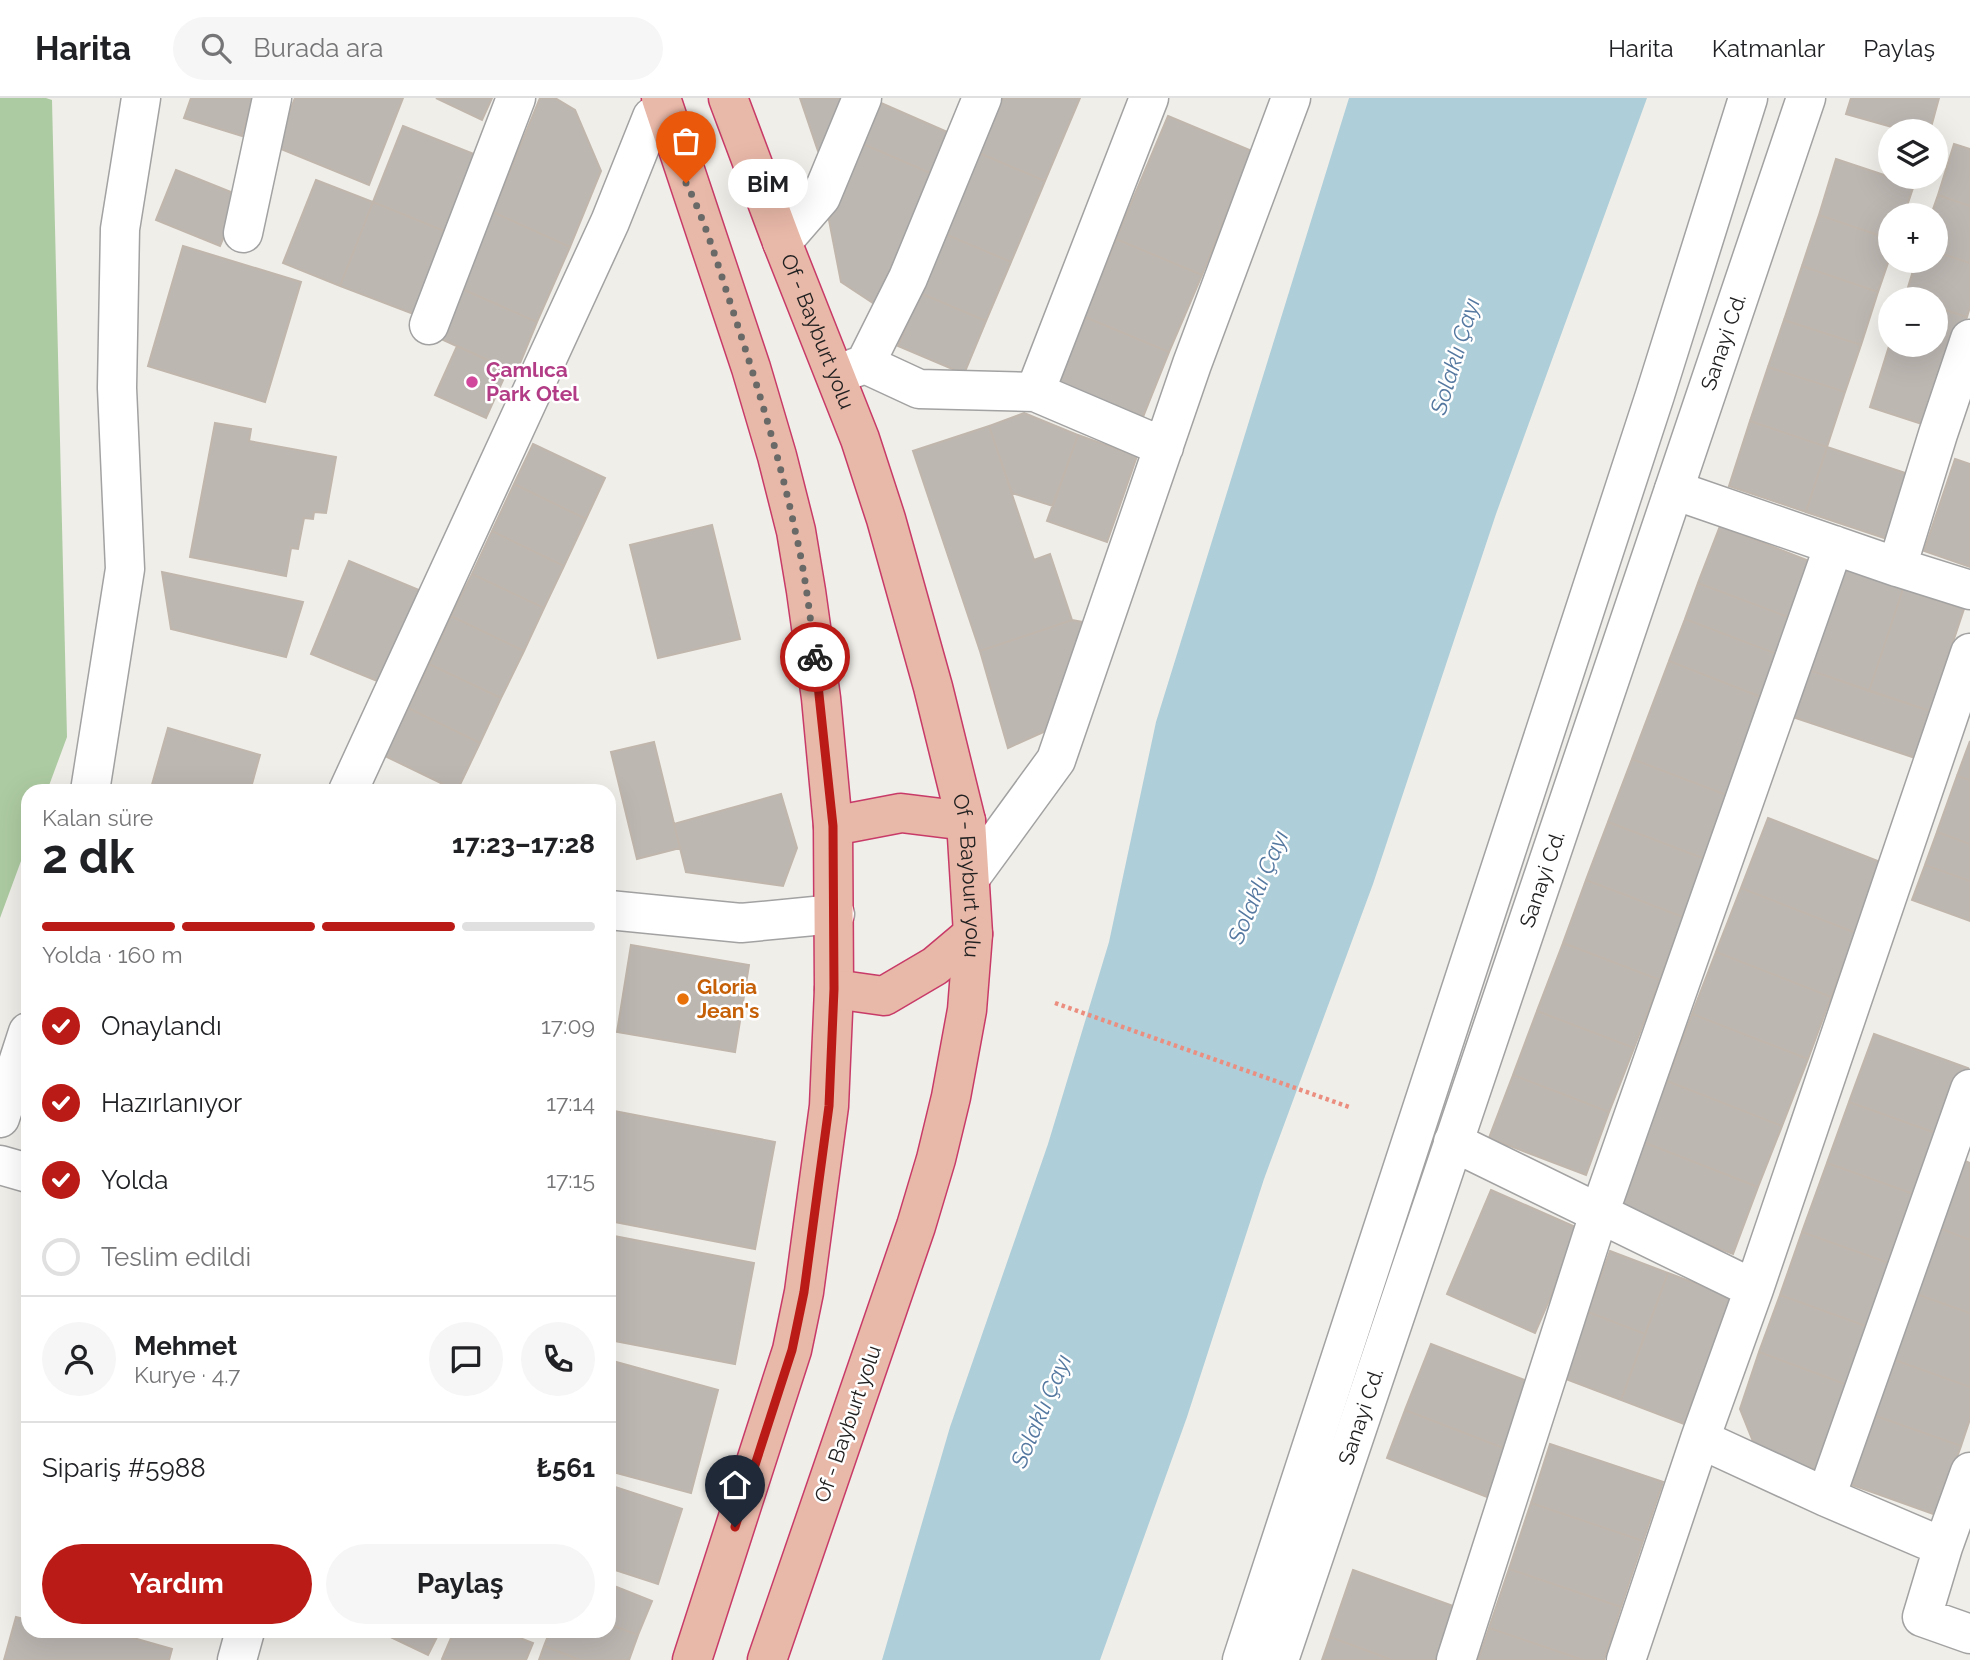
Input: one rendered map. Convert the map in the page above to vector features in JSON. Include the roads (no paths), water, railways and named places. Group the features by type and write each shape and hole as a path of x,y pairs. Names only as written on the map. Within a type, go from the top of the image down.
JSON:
{"highway":[{"name":"Of - Bayburt yolu","path":"728,98 782,242 850,370 860,439 886,519 933,687 966,821 973,934 967,1010 936,1159 766,1660"},
{"path":"651,104 697,205 778,456 796,531 806,591 821,698 833,826 834,989 829,1106 817,1206 797,1326 774,1408 692,1660"},
{"path":"833,826 901,813 966,821"},
{"path":"834,989 884,996 935,966 973,934"}],"street":[{"path":"91,784 125,569 117,388 120,229 141,98"},
{"path":"243,233 272,98"},
{"path":"429,326 516,98"},
{"path":"782,242 821,197 863,98"},
{"path":"982,98 908,278 850,370 919,389 1035,392 1164,447"},
{"path":"1035,392 1149,98"},
{"path":"970,878 1056,760 1192,364 1291,98"},
{"name":"Sanayi Cd.","path":"1242,1660 1655,395 1748,98"},
{"name":"Sanayi Cd.","path":"1279,1660 1806,98"},
{"path":"351,784 610,222 651,104"},
{"path":"1897,567 1954,439 1970,339"},
{"path":"1674,490 1970,590"},
{"path":"1456,1660 1599,1214 1834,545"},
{"path":"1626,1660 1970,653"},
{"path":"616,911 741,923 835,914"},
{"path":"0,1118 21,1054"},
{"path":"1826,1497 1970,1089"},
{"path":"1453,1142 1754,1289"},
{"path":"0,1165 21,1171"},
{"path":"1700,1439 1943,1547"},
{"path":"1970,1472 1922,1617 1970,1634"},
{"path":"237,1660 243,1638"}],"water":[{"name":"Solaklı Çayı","path":"1349,98 1647,98 1496,514 1373,884 1264,1179 1187,1417 1100,1660 882,1660 950,1427 1048,1144 1109,942 1156,722"}],"place":[{"name":"BİM","path":"686,183"},
{"name":"Çamlıca Park Otel","path":"472,382"},
{"name":"Gloria Jean's","path":"683,999"}]}
